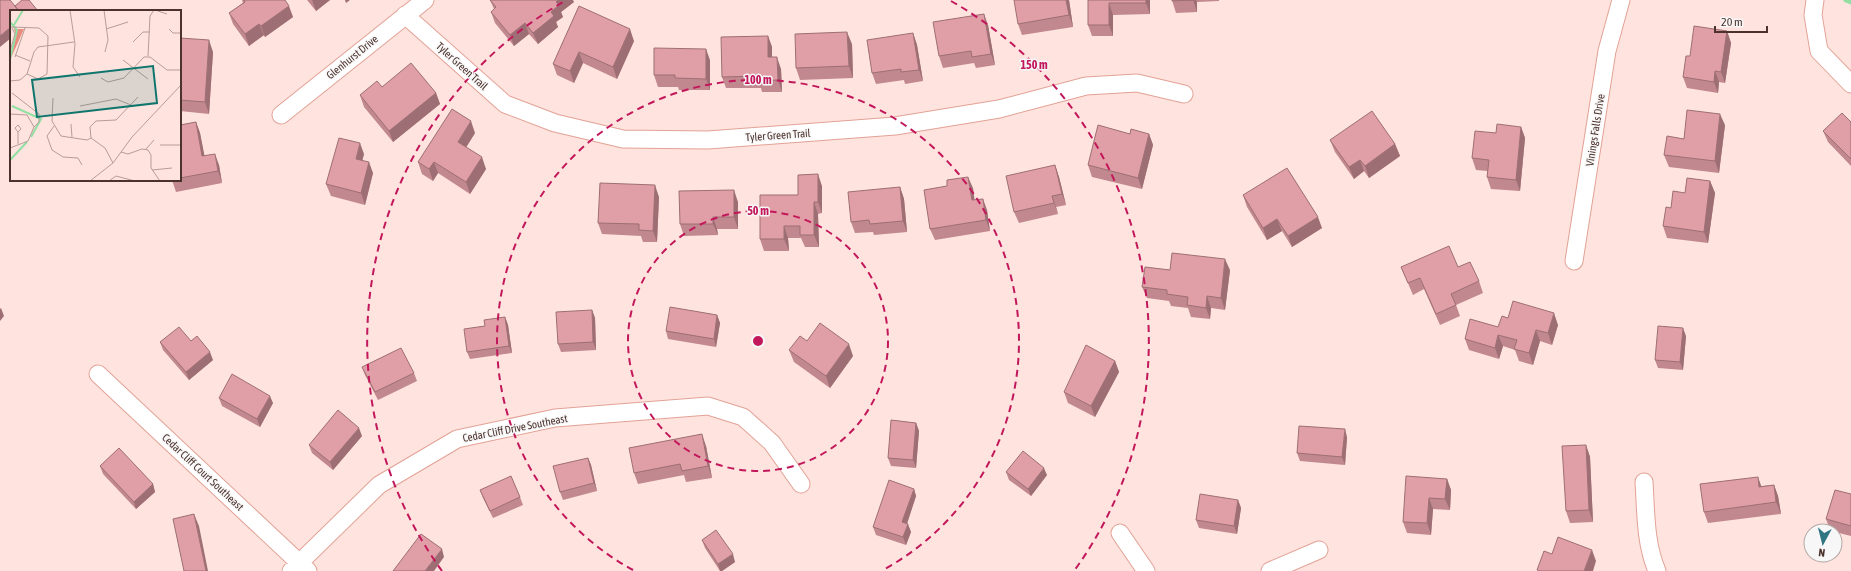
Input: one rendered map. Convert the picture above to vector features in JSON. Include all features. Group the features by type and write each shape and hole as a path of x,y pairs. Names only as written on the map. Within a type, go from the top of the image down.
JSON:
{"street":[{"name":"Glenhurst Drive","path":"281,116 425,0"},
{"name":"Vinings Falls Drive","path":"1574,261 1607,51 1621,0"},
{"path":"1815,0 1813,15 1819,51 1851,84"},
{"name":"Tyler Green Trail","path":"405,15 505,104 555,123 623,139 708,140 895,126 999,110 1086,86 1137,83 1184,94"},
{"name":"Cedar Cliff Court Southeast","path":"98,374 300,568"},
{"name":"Cedar Cliff Drive Southeast","path":"300,568 379,485 457,439 555,418 708,406 743,417 772,443 801,484"},
{"path":"1644,482 1647,538 1652,559 1657,571"},
{"path":"1120,533 1146,571"},
{"path":"1270,571 1319,550"}],"building":[{"path":"0,0 10,0 18,10 10,10 10,28 0,36"},
{"path":"22,0 29,0 37,10 18,10 15,6"},
{"path":"244,0 285,0 289,6 261,26 259,24 245,34 229,13 245,2"},
{"path":"490,0 558,0 556,2 559,5 551,12 554,16 533,33 525,23 510,35 491,12 496,7"},
{"path":"1014,0 1066,0 1069,15 1018,24"},
{"path":"1088,0 1146,0 1146,3 1109,3 1109,25 1088,25"},
{"path":"1172,0 1193,0 1172,1"},
{"path":"579,6 630,29 613,67 579,52 570,71 553,64"},
{"path":"984,14 991,54 972,57 971,51 939,56 933,22"},
{"path":"1694,26 1727,31 1721,72 1715,71 1714,82 1683,77 1686,56 1690,56"},
{"path":"847,32 849,66 796,68 795,34"},
{"path":"913,33 919,70 901,72 901,69 872,73 867,40"},
{"path":"768,36 768,57 777,57 778,80 758,81 758,76 722,77 721,37"},
{"path":"181,38 209,40 205,102 181,100"},
{"path":"654,48 706,49 706,79 675,78 675,75 654,75"},
{"path":"411,63 436,93 389,131 360,95 377,81 382,87"},
{"path":"452,109 471,121 458,142 482,157 466,182 434,162 429,169 418,162"},
{"path":"1687,110 1720,114 1715,161 1664,155 1667,136 1684,139"},
{"path":"1372,111 1395,144 1365,166 1360,160 1349,167 1330,140"},
{"path":"1842,113 1851,122 1851,159 1823,131"},
{"path":"196,122 202,156 215,154 218,171 181,178 181,125"},
{"path":"1497,124 1521,127 1516,180 1487,177 1489,160 1472,158 1475,131 1496,133"},
{"path":"1098,125 1130,134 1131,129 1149,134 1138,178 1088,165"},
{"path":"339,138 360,143 356,159 369,162 361,193 326,184"},
{"path":"1055,165 1062,194 1052,196 1054,203 1014,212 1006,176"},
{"path":"1287,168 1318,217 1288,236 1277,219 1263,228 1243,195"},
{"path":"818,174 818,202 814,202 814,235 800,235 800,226 784,226 784,239 760,239 760,195 798,195 798,175"},
{"path":"968,177 972,200 983,199 986,220 930,229 924,190 947,186 947,180"},
{"path":"1687,178 1710,181 1704,232 1663,226 1666,207 1671,208 1673,191 1685,193"},
{"path":"600,183 655,185 653,231 639,230 639,224 598,223"},
{"path":"900,187 903,221 870,224 869,220 851,222 848,192"},
{"path":"734,190 734,217 713,217 713,224 680,224 679,191"},
{"path":"1449,246 1458,267 1470,262 1479,281 1451,294 1456,305 1436,314 1420,278 1408,283 1401,267"},
{"path":"1172,253 1225,259 1221,298 1207,296 1206,308 1187,305 1188,297 1167,294 1167,290 1142,287 1145,267 1170,270"},
{"path":"1513,301 1554,313 1548,333 1536,330 1529,353 1514,349 1517,340 1498,335 1495,348 1465,339 1470,319 1498,327 1502,316 1508,318"},
{"path":"670,307 717,315 714,339 666,331"},
{"path":"592,310 593,342 558,344 556,312"},
{"path":"505,317 509,346 467,352 464,329 485,326 484,320"},
{"path":"820,323 849,344 826,376 789,350 800,336 807,341"},
{"path":"1658,326 1683,328 1680,362 1655,360"},
{"path":"179,327 191,341 197,336 210,352 186,372 160,342"},
{"path":"1086,345 1115,361 1091,406 1064,392"},
{"path":"401,348 414,373 375,392 362,367"},
{"path":"232,374 270,396 257,419 219,398"},
{"path":"338,410 359,428 330,462 309,445"},
{"path":"891,420 916,423 913,460 888,458"},
{"path":"1299,426 1345,429 1342,457 1297,453"},
{"path":"702,434 708,466 682,471 680,464 634,473 629,448"},
{"path":"1586,445 1589,510 1566,511 1562,446"},
{"path":"119,448 153,484 134,502 100,466"},
{"path":"1023,451 1044,468 1028,489 1006,472"},
{"path":"588,458 594,483 560,492 553,466"},
{"path":"511,476 520,497 490,511 480,490"},
{"path":"1406,476 1447,479 1445,499 1429,498 1427,523 1403,522"},
{"path":"1758,477 1759,487 1774,485 1776,502 1704,512 1700,484"},
{"path":"889,480 914,489 902,522 908,524 903,537 873,527"},
{"path":"1835,490 1851,494 1851,526 1826,519"},
{"path":"1200,494 1238,500 1234,526 1196,520"},
{"path":"194,514 206,571 184,571 173,519"},
{"path":"716,530 733,554 718,564 702,540"},
{"path":"421,534 442,549 425,571 393,571"},
{"path":"1558,537 1592,550 1584,571 1537,570 1544,551 1552,554"}],"waterway":[{"path":"1846,0 1851,2"}]}
